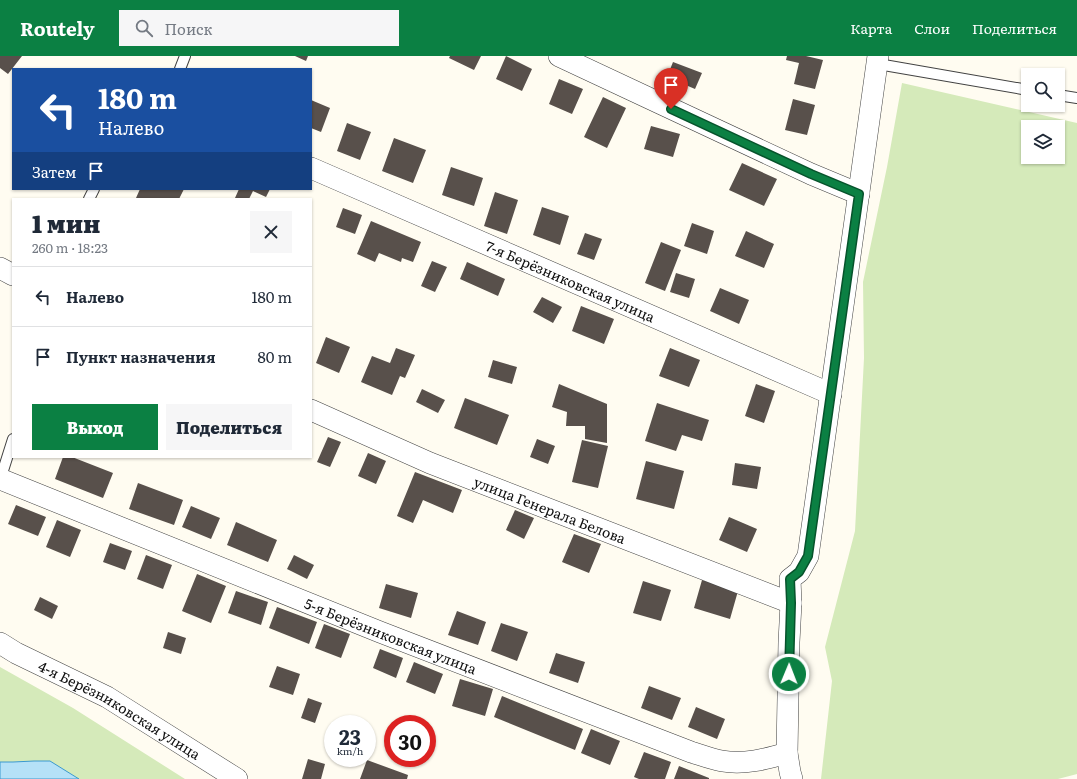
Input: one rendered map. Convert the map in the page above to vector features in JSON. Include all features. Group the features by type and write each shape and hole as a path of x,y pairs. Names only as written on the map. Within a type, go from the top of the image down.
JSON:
{"street":[{"path":"559,56 811,174 859,194"},
{"path":"792,779 787,753 791,603 790,579 799,572 808,556 878,60"},
{"name":"7-я Берёзниковская улица","path":"312,168 831,394"},
{"path":"0,268 12,274"},
{"name":"улица Генерала Белова","path":"312,410 430,463 791,603"},
{"name":"5-я Берёзниковская улица","path":"0,480 380,632 691,752 723,761 741,762 765,760 787,753"},
{"name":"4-я Берёзниковская улица","path":"0,643 16,654 107,697 236,779"}],"lane":[{"path":"180,68 185,56"},
{"path":"878,60 1021,89"},
{"path":"1065,96 1077,98"},
{"path":"0,480 12,442"}],"green space":[{"path":"902,83 1021,110 1021,112 1029,112 1064,120 1021,120 1021,164 1065,164 1065,120 1077,123 1077,774 1058,779 821,779 832,681 825,647 855,531 864,358 863,282 887,167"},
{"path":"0,667 73,708 185,779 0,779"}],"water":[{"path":"50,761 79,779 0,779 0,762"}],"building":[{"path":"0,56 22,56 8,74 0,68"},
{"path":"295,56 308,56 306,61"},
{"path":"450,56 481,56 474,70 449,58"},
{"path":"506,56 532,69 522,91 496,79"},
{"path":"787,56 806,56 823,60 815,89 794,84 799,63 786,60"},
{"path":"673,62 702,73 695,89 667,77"},
{"path":"559,79 583,89 572,114 549,104"},
{"path":"603,97 626,108 607,148 584,137"},
{"path":"793,99 815,105 807,135 785,130"},
{"path":"312,100 330,108 321,132 312,128"},
{"path":"347,123 371,132 360,160 337,151"},
{"path":"651,126 680,134 673,157 644,149"},
{"path":"394,138 426,150 413,183 382,171"},
{"path":"742,163 777,179 764,206 729,190"},
{"path":"451,167 483,178 474,206 442,195"},
{"path":"140,190 184,190 180,198 136,198"},
{"path":"239,190 270,190 266,197 253,191 250,198 235,198"},
{"path":"495,192 518,200 507,234 484,226"},
{"path":"542,207 569,216 560,245 533,235"},
{"path":"343,208 362,215 355,234 336,227"},
{"path":"371,221 421,242 413,262 402,258 401,262 379,253 375,262 357,254"},
{"path":"692,223 714,231 707,254 684,246"},
{"path":"746,231 774,244 764,268 735,256"},
{"path":"585,233 602,239 594,260 577,254"},
{"path":"661,242 681,250 665,291 645,283"},
{"path":"432,261 447,267 435,292 421,286"},
{"path":"467,262 505,279 498,296 460,279"},
{"path":"676,273 695,279 689,298 670,292"},
{"path":"720,288 749,300 739,324 710,311"},
{"path":"542,297 562,307 553,323 533,312"},
{"path":"581,306 614,319 604,344 572,331"},
{"path":"326,337 350,347 339,373 316,363"},
{"path":"396,348 415,355 405,378 400,376 392,395 361,382 372,356 390,363"},
{"path":"670,348 700,360 689,387 659,376"},
{"path":"493,360 517,367 512,384 488,377"},
{"path":"559,384 607,404 607,443 585,439 585,426 566,426 567,412 552,407"},
{"path":"756,384 775,391 764,423 745,416"},
{"path":"422,389 445,400 438,413 416,402"},
{"path":"465,398 509,415 497,445 454,428"},
{"path":"657,403 709,420 702,441 682,435 676,451 645,441"},
{"path":"328,437 341,442 330,467 317,462"},
{"path":"537,439 555,446 548,464 530,457"},
{"path":"582,440 608,446 598,488 572,482"},
{"path":"368,453 386,461 376,484 358,476"},
{"path":"63,458 75,458 113,473 103,498 55,479"},
{"path":"646,461 684,471 674,509 636,499"},
{"path":"735,463 761,467 757,489 732,485"},
{"path":"415,472 462,490 453,513 423,500 413,523 397,516"},
{"path":"138,483 183,500 174,525 129,509"},
{"path":"16,505 46,517 38,536 8,524"},
{"path":"191,506 220,518 211,539 182,527"},
{"path":"515,510 534,518 524,539 506,530"},
{"path":"729,517 757,529 747,552 719,540"},
{"path":"57,520 81,530 70,557 46,547"},
{"path":"236,522 277,540 268,562 227,545"},
{"path":"574,534 601,544 589,573 562,562"},
{"path":"110,543 132,551 125,570 103,562"},
{"path":"146,555 172,565 163,589 137,579"},
{"path":"294,555 314,565 307,579 287,569"},
{"path":"197,574 226,586 211,623 182,611"},
{"path":"702,580 738,591 730,619 694,608"},
{"path":"643,581 671,590 661,621 633,613"},
{"path":"386,584 418,593 411,618 379,608"},
{"path":"236,591 268,602 261,625 228,613"},
{"path":"40,597 58,606 52,619 34,610"},
{"path":"277,607 317,622 309,644 269,628"},
{"path":"457,611 486,622 478,645 448,635"},
{"path":"501,623 528,632 517,661 491,651"},
{"path":"324,624 350,634 341,658 315,648"},
{"path":"168,632 186,638 181,654 163,648"},
{"path":"380,649 403,658 396,678 373,668"},
{"path":"556,653 585,662 578,683 549,673"},
{"path":"414,662 443,674 435,694 406,682"},
{"path":"277,666 300,674 293,695 269,687"},
{"path":"460,679 493,689 485,716 452,706"},
{"path":"649,686 681,698 672,720 641,708"},
{"path":"502,696 583,729 575,750 494,717"},
{"path":"308,698 322,703 315,723 301,718"},
{"path":"696,707 725,719 717,739 688,727"},
{"path":"591,729 620,741 610,765 581,753"},
{"path":"644,752 671,762 665,779 639,779 634,777"},
{"path":"308,759 324,764 321,779 302,779"},
{"path":"376,763 408,775 407,779 360,779 364,767 376,767"},
{"path":"679,766 709,778 709,779 674,779"}],"route":[{"path":"671,109 811,174 859,194 808,556 799,572 790,579 791,603 789,674"}]}
